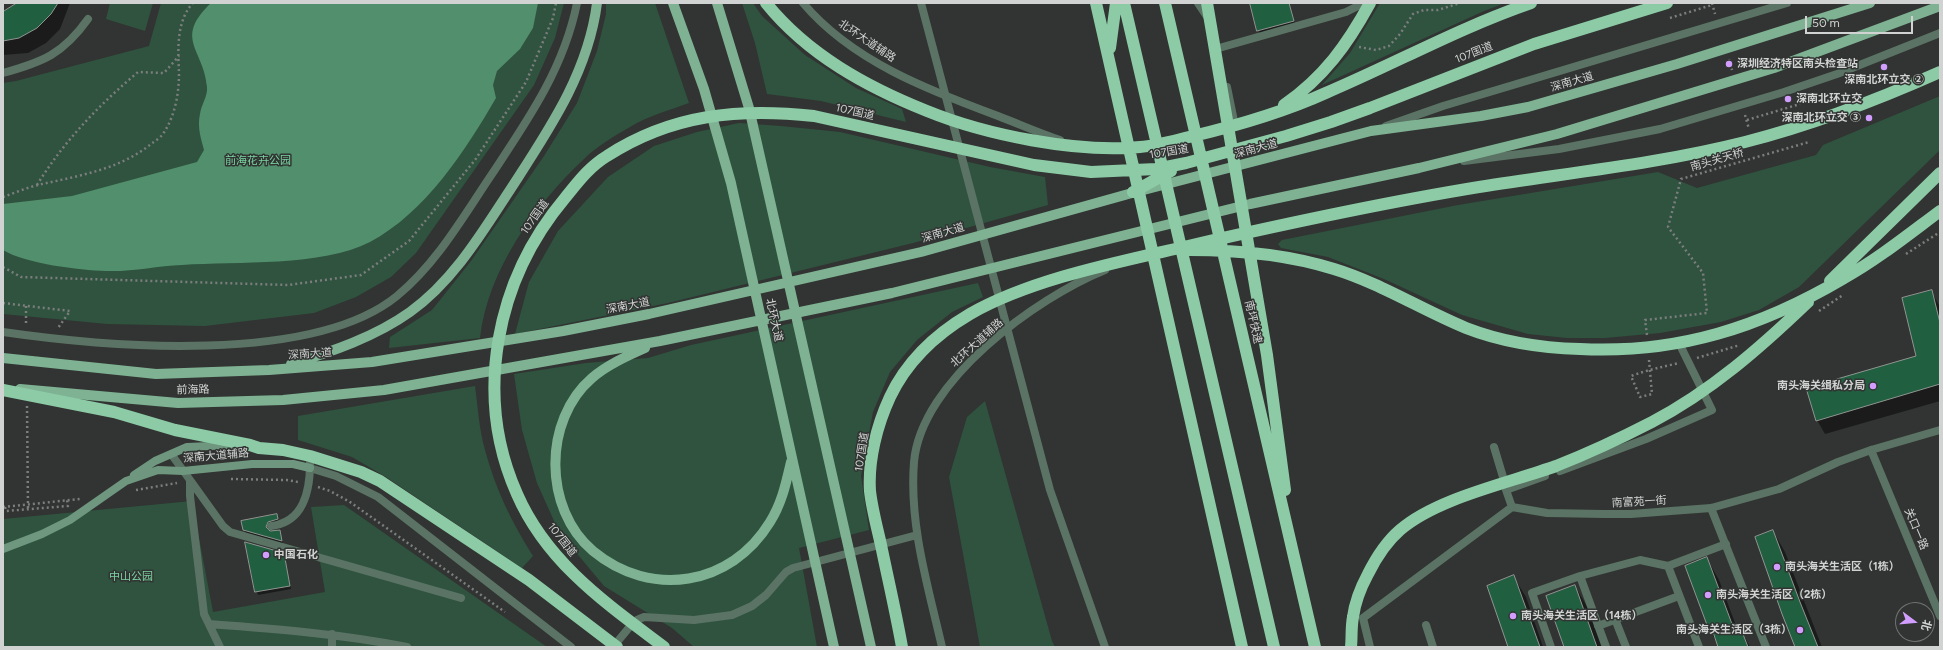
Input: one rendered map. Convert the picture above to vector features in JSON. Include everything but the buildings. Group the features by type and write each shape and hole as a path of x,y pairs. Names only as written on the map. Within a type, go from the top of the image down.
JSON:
{"highway":[{"path":"766,3 796,35 816,51 840,68 900,100 939,116 1009,136 1082,147 1119,149 1143,147 1235,126 1265,116 1328,92 1479,22 1531,3"},
{"path":"1096,3 1242,647"},
{"path":"1109,57 1116,3"},
{"path":"1124,3 1274,647"},
{"name":"南坪快速","path":"1165,3 1315,647"},
{"path":"1206,3 1267,355 1282,457 1292,547"},
{"path":"1265,116 1296,96 1314,82 1335,60 1347,43 1370,3"},
{"name":"107国道","path":"664,647 588,589 555,555 537,530 517,494 502,447 496,410 494,369 502,320 509,296 528,251 540,231 583,175 607,156 633,142 667,127 696,118 738,113 780,112 814,116 1008,160 1067,170 1120,171 1156,169 1186,163 1286,136 1331,122 1534,44 1667,3"},
{"name":"107国道","path":"902,647 870,489 874,447 890,398 905,371 923,348 948,328 971,314 1023,290 1074,274 1134,258 1313,218 1401,201 1610,167 1744,143 1804,126 1849,110 1940,72"},
{"path":"1132,193 1186,163"},
{"path":"1351,647 1353,616 1362,585 1377,556 1400,530 1429,512 1462,497 1556,466 1606,445 1693,399 1766,342 1872,241 1940,173"},
{"path":"1169,250 1204,250 1277,257 1334,269 1362,280 1468,329 1514,342 1538,347 1599,350 1639,349 1679,344 1749,325 1799,302 1846,277 1940,211"},
{"path":"3,388 114,412 175,430 259,448 284,450 310,462 361,472 380,482 528,580 617,647"}],"main road":[{"path":"269,370 301,361 368,336 390,325 410,312 435,291 459,264 478,238 564,103 583,63 595,24 598,3"},
{"name":"北环大道","path":"673,3 704,89 731,183 834,647"},
{"name":"北环大道","path":"717,3 749,108 871,647"},
{"name":"深南大道","path":"3,358 156,374 269,370 379,361 548,333 649,314 921,252 1132,193 1371,131 1481,116 1528,107 1677,64 1870,3"},
{"path":"792,458 784,492 770,522 749,548 726,566 696,578 666,581 635,575 613,565 592,550 573,526 560,499 556,478 555,456 559,433 567,412 578,394 592,378 625,357 660,341 892,293 1250,204 1419,168 1557,134 1724,84 1819,52 1940,6"},
{"name":"前海路","path":"3,388 178,403 283,400 384,390 660,341"}],"street":[{"path":"3,332 82,342 138,345 237,343 282,338 320,331 363,316 378,309 411,284 431,262 535,109 553,74 568,39 577,3"},
{"name":"北环大道辅路","path":"803,3 832,31 854,48 921,87 1082,147"},
{"path":"921,3 1050,490 1105,647"},
{"path":"1198,3 1211,25 1218,48 1235,126"},
{"path":"1218,48 1346,12 1364,3"},
{"path":"1371,131 1443,106 1787,3"},
{"path":"3,73 28,66 54,54 74,38 88,19"},
{"path":"1419,168 1559,149 1660,129 1725,111 1814,82 1940,33"},
{"name":"北环大道辅路","path":"942,647 916,535 912,497 914,460 923,428 938,399 953,380 978,353 1015,323 1080,280 1134,258"},
{"path":"1506,490 1646,439 1712,410 1689,361 1679,344"},
{"name":"南富苑一街","path":"1512,507 1547,513 1604,514 1631,514 1711,508 1779,490 1821,469 1871,450 1940,430"},
{"name":"深南大道辅路","path":"3,549 42,534 70,520 155,461 187,447 250,445"},
{"path":"1370,647 1363,618 1512,507 1494,447"},
{"name":"关口一路","path":"1871,450 1940,616"},
{"path":"174,458 223,526 230,532 461,598"},
{"path":"271,526 291,520 299,512 309,484 310,462 378,497 571,647"},
{"name":"深南大道辅路","path":"126,481 158,470 183,471 252,464 293,464 310,462"},
{"path":"190,480 190,496 204,614 220,647"},
{"path":"1711,508 1766,647"},
{"path":"613,647 637,620 652,616 694,620 732,615 752,606 766,594 786,572 793,568 916,535"},
{"path":"1551,647 1532,593 1580,576 1640,560 1668,566 1726,544"},
{"path":"1668,566 1699,647"},
{"path":"1580,576 1606,647"},
{"path":"1598,626 1679,596"},
{"path":"1615,620 1626,647"},
{"path":"209,624 332,634 407,647"},
{"path":"1426,625 1433,647"},
{"path":"332,634 332,647"}],"path":[{"path":"3,197 36,185 75,178 118,164 145,149 162,135 171,119 177,98 180,36 185,11 193,3"},
{"path":"3,267 21,277 288,285 361,275 409,241 475,160 526,82 553,18 556,3"},
{"path":"1347,43 1376,50 1389,46 1400,34 1413,14 1424,10 1438,10 1460,3"},
{"path":"1670,18 1712,5"},
{"path":"36,185 54,156 107,98 138,72 164,73 179,56"},
{"path":"1746,120 1800,104"},
{"name":"南头关天桥","path":"1707,313 1703,274 1668,227 1680,179 1809,142"},
{"path":"3,303 70,311 58,328"},
{"path":"1646,370 1689,361"},
{"path":"5,507 6,511 68,506 67,500"}],"green space":[{"path":"110,3 153,3 145,31 106,19"},
{"name":"前海花卉公园","path":"161,3 564,3 555,38 534,85 416,253 391,277 356,297 314,313 205,326 107,324 3,314 3,83 16,81 149,46"},
{"path":"606,3 655,3 689,103 637,123 605,142 588,155 547,198 516,241 503,264 485,313 480,338 389,348 390,337 432,310 471,261 544,156 577,103 597,51 606,14"},
{"path":"742,3 753,3 762,16 805,55 856,88 902,109 906,122 821,101 767,94 755,43"},
{"path":"1380,3 1505,3 1484,11 1322,85 1350,53"},
{"path":"1940,96 1940,150 1799,287 1759,310 1721,322 1660,333 1605,338 1567,338 1528,334 1462,315 1384,279 1328,257 1281,248 1278,244 1282,240 1458,205 1658,172 1697,188 1816,155 1823,145"},
{"path":"739,123 840,132 990,167 1045,177 1048,205 913,243 668,303 515,334 529,282 558,231 608,177 654,146 697,132"},
{"path":"978,283 983,297 952,312 917,340 890,372 873,412 861,476 869,530 799,548 817,647 694,647 672,628 604,586 559,532 537,483 522,430 514,374 586,363 648,358 691,345"},
{"path":"475,386 481,434 489,464 499,492 511,518 533,556 522,568 386,477 352,457 298,440 298,416"},
{"path":"985,401 1052,641 1055,647 980,647 949,477 967,417"},
{"name":"中山公园","path":"192,501 213,612 325,592 311,507 344,505 547,647 3,647 3,519"}],"shaded area":[{"path":"211,3 538,3 533,28 520,49 497,71 493,85 496,98 457,159 442,179 409,215 390,230 370,242 350,250 328,256 304,259 253,263 204,264 115,271 82,269 39,263 13,255 3,250 3,204 72,196 197,162 204,150 200,133 199,119 207,87 205,74 192,35 194,26 200,15"}],"place":[{"name":"深圳经济特区南头检查站","path":"1729,64"},
{"name":"深南北环立交 ②","path":"1884,67"},
{"name":"深南北环立交","path":"1788,99"},
{"name":"深南北环立交 ③","path":"1869,118"},
{"name":"南头海关缉私分局","path":"1873,386"},
{"name":"中国石化","path":"266,555"},
{"name":"南头海关生活区（1栋）","path":"1777,567"},
{"name":"南头海关生活区（2栋）","path":"1708,595"},
{"name":"南头海关生活区（14栋）","path":"1513,616"},
{"name":"南头海关生活区（3栋）","path":"1800,630"}]}
